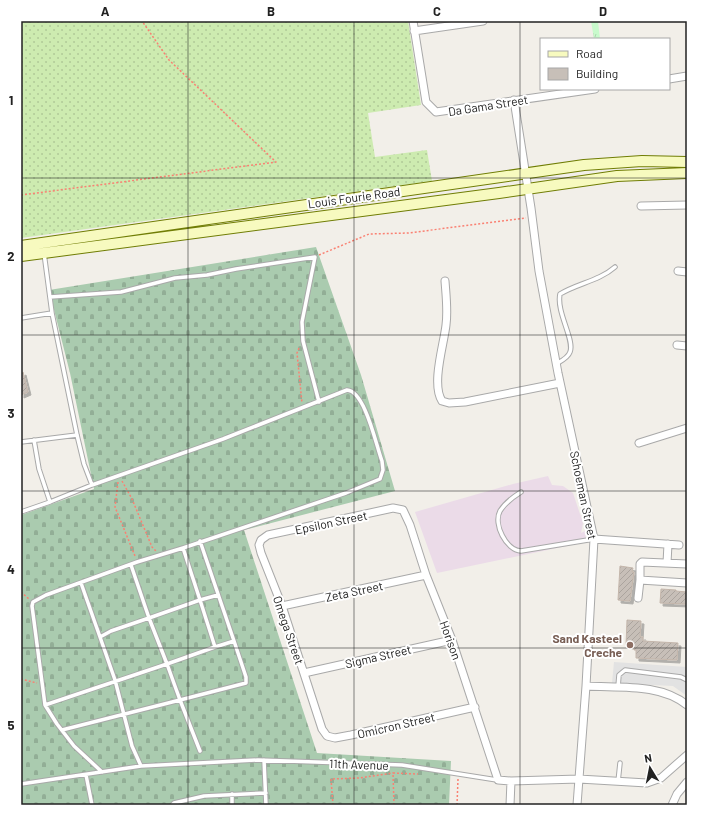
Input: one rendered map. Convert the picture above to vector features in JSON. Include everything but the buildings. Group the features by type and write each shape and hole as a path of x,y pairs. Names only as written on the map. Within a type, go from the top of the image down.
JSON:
{"main road":[{"name":"Louis Fourie Road","path":"21,246 525,172 612,162 666,160 687,162"},
{"name":"Louis Fourie Road","path":"21,256 617,176 687,173"}],"street":[{"path":"413,21 414,31 483,21"},
{"name":"Da Gama Street","path":"414,31 426,102 430,108 440,112 588,90"},
{"path":"670,78 687,76"},
{"name":"Schoeman Street","path":"514,100 539,271 556,364 594,539 586,686 577,805"},
{"path":"641,206 687,205"},
{"path":"678,271 687,272"},
{"path":"445,281 447,323 438,379 442,401 449,403 465,402 560,383"},
{"path":"677,344 687,346"},
{"path":"639,443 687,428"},
{"name":"Epsilon Street","path":"268,535 393,508"},
{"name":"Horison","path":"393,508 400,508 406,514 426,575 452,640 498,780"},
{"name":"Omega Street","path":"268,535 263,538 259,544 282,606 322,729"},
{"path":"594,539 679,545"},
{"path":"667,563 668,544"},
{"path":"638,598 640,564 642,562 687,564"},
{"name":"Zeta Street","path":"282,606 426,575"},
{"path":"640,580 687,583"},
{"name":"Sigma Street","path":"304,673 452,640"},
{"path":"586,686 649,689 668,694 687,705"},
{"name":"Omicron Street","path":"322,729 327,736 335,738 475,707"},
{"name":"11th Avenue","path":"498,780 511,782 579,779 640,783 654,781 661,778 674,769 687,755"},
{"path":"510,805 511,782"},
{"path":"672,805 677,794 687,782"}],"lane":[{"path":"42,243 52,313 77,435 84,464 92,485"},
{"path":"50,297 121,292 175,278 207,275 314,257 302,322 303,341 319,402"},
{"path":"556,364 568,357 571,346 562,316 560,294 573,287 599,278 614,267"},
{"path":"21,318 52,313"},
{"path":"21,512 301,409 347,390 357,394 363,404 382,461 383,470 380,479 346,493 137,562 33,602 31,610 45,705 74,746 102,772"},
{"path":"21,442 77,435"},
{"path":"34,440 39,469 50,502"},
{"path":"521,492 510,500 499,512 498,523 504,539 510,548 521,551 594,539"},
{"path":"62,730 246,683 246,677 200,541"},
{"path":"183,548 215,647"},
{"path":"131,565 149,618 200,751"},
{"path":"82,583 115,680 132,746 141,766"},
{"path":"100,637 111,631 218,595"},
{"path":"45,705 115,680 234,641"},
{"path":"618,688 620,675 625,670 681,676 687,680"},
{"path":"264,760 266,805"},
{"name":"11th Avenue","path":"21,784 141,766 264,760 402,766 498,780"},
{"path":"618,782 620,764"},
{"path":"86,774 92,805"},
{"path":"172,805 174,803 204,796 266,793"},
{"path":"232,794 232,805"}],"path":[{"path":"21,195 276,162 169,60 142,21"},
{"path":"314,257 368,234 408,233 532,217"},
{"path":"301,409 302,396 297,353 303,341"},
{"path":"119,477 124,482 152,547 160,554"},
{"path":"119,477 115,506 137,562"},
{"path":"21,592 33,602"},
{"path":"21,679 41,684"},
{"path":"334,805 331,779 359,778 393,773 419,774"},
{"path":"393,773 394,805"},
{"path":"457,776 457,805"}],"shaded area":[{"path":"548,476 552,485 563,486 573,493 583,523 581,533 585,531 586,542 437,573 415,512 513,484"},
{"path":"614,662 687,667 687,696 673,686 612,683"}],"green space":[{"path":"21,21 408,21 421,105 368,113 375,157 427,150 432,181 21,238"},
{"path":"591,21 598,21 600,38 594,38"},
{"path":"316,247 361,375 395,491 244,530 317,753 451,761 449,805 21,805 21,515 94,489 70,373 49,290"}],"place":[{"name":"Sand Kasteel Creche","path":"630,645"}]}
